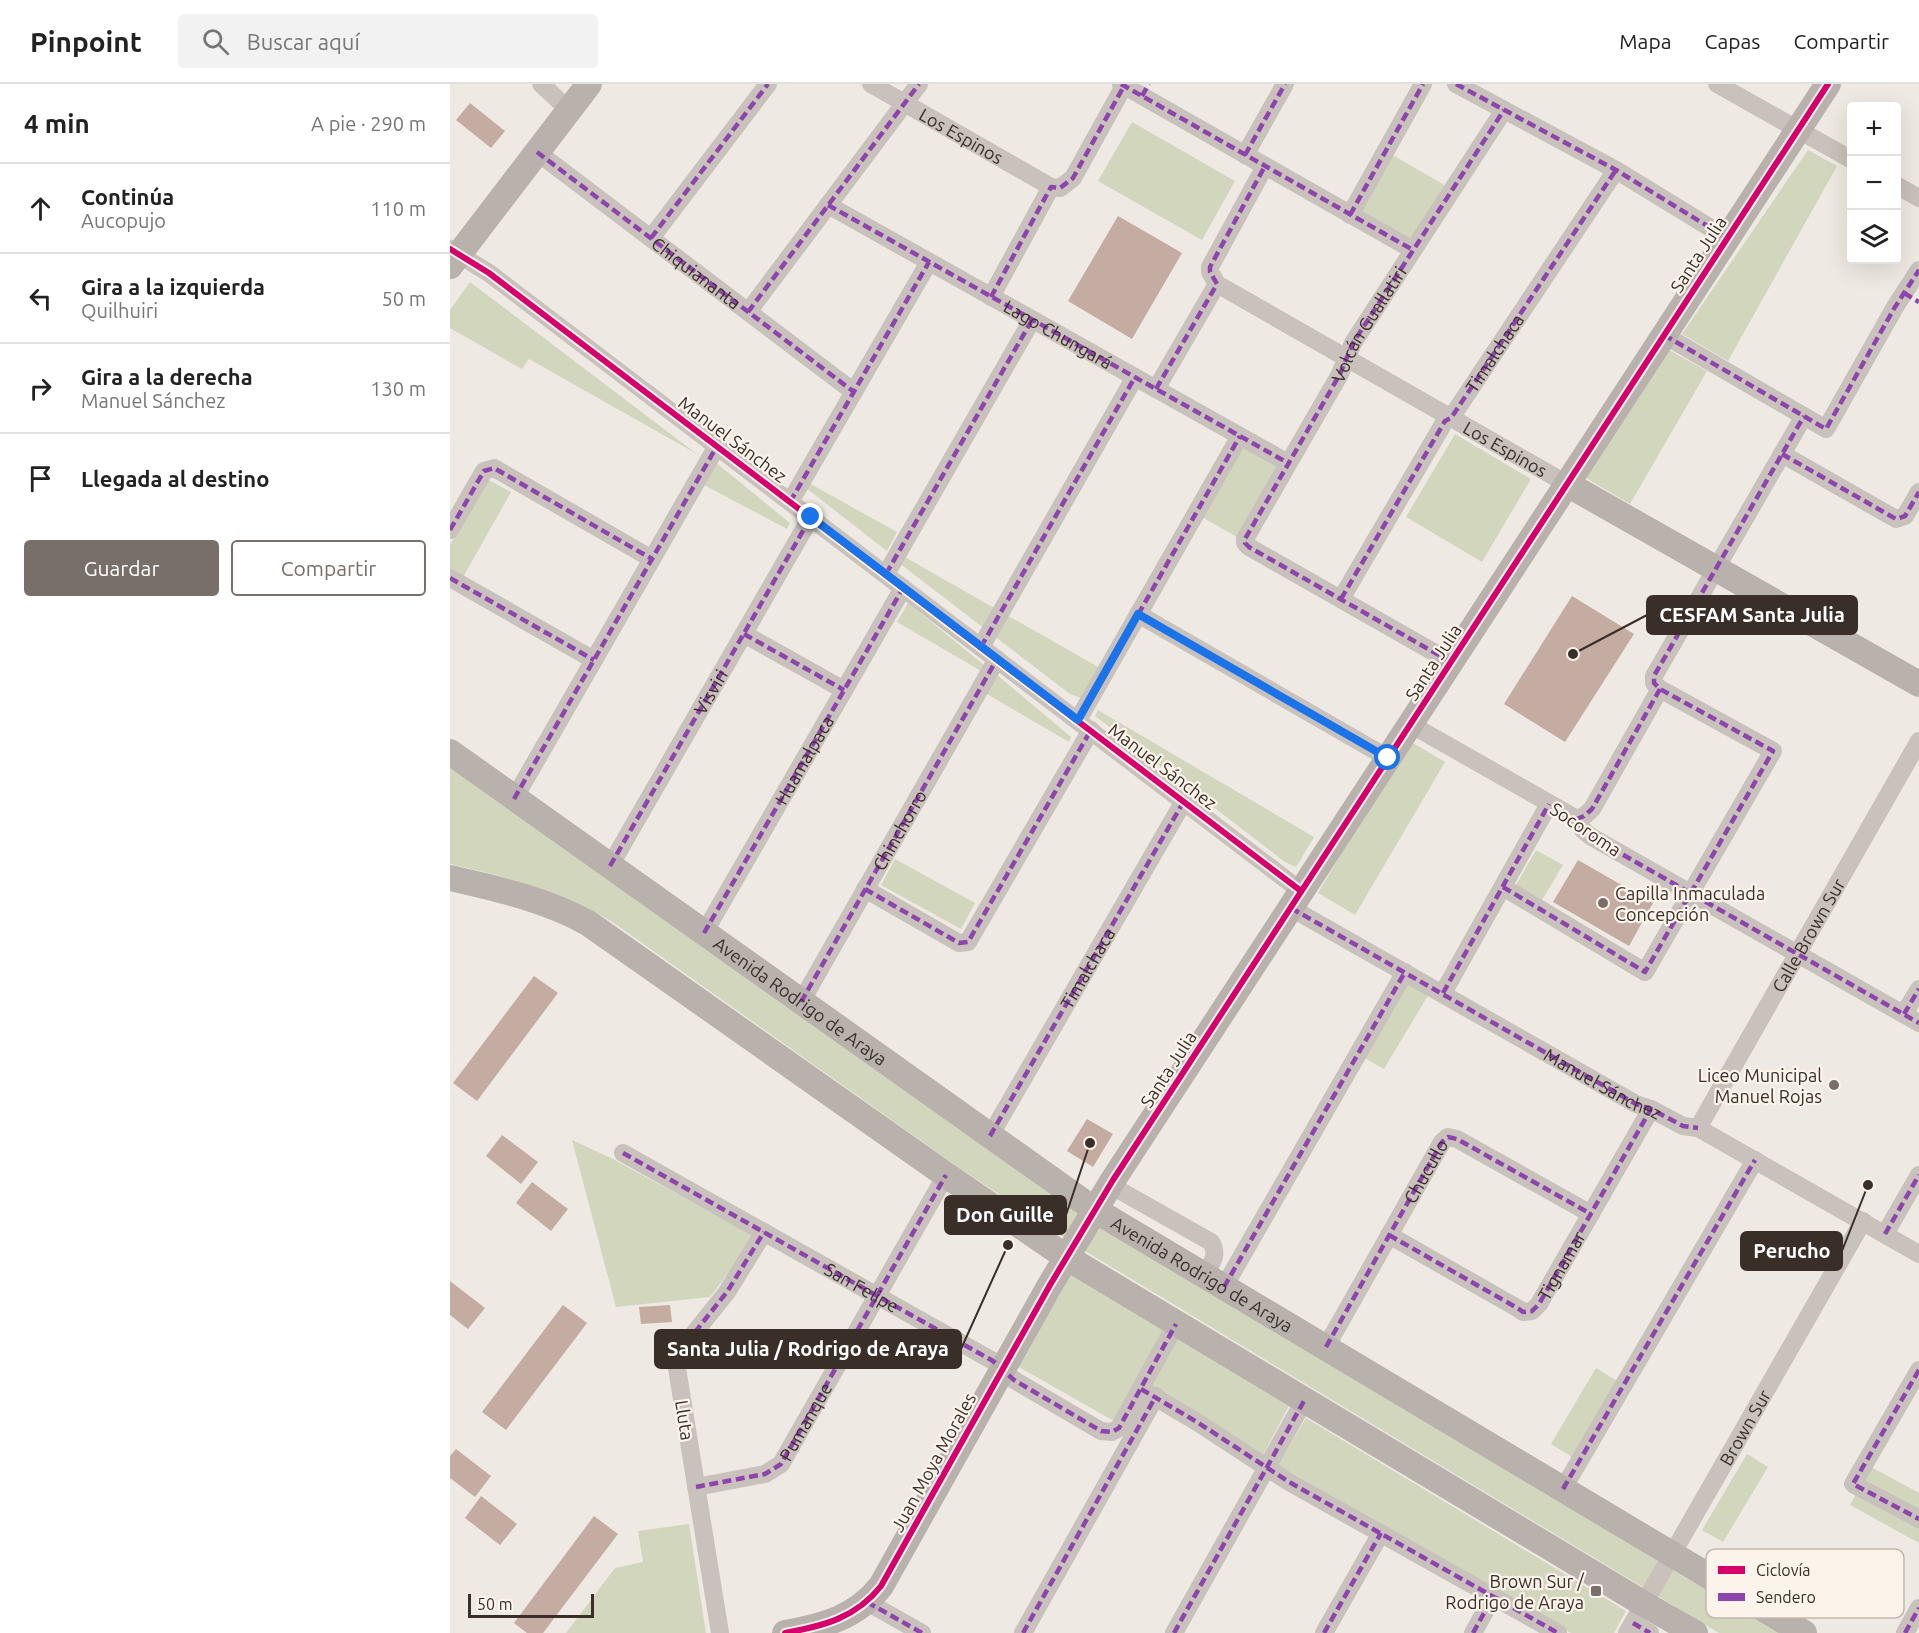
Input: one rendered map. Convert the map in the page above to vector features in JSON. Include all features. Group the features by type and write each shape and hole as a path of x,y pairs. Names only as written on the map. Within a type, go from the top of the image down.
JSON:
{"main road":[{"path":"453,256 589,84"},
{"name":"Santa Julia","path":"1066,1257 1110,1185 1828,84"},
{"name":"Los Espinos","path":"1567,483 1919,684"},
{"name":"Avenida Rodrigo de Araya","path":"450,752 1095,1210 1706,1574"},
{"path":"450,878 527,896 588,922 1066,1257 1304,1401 1634,1620 1695,1633"},
{"name":"Juan Moya Morales","path":"785,1633 836,1621 857,1610 867,1602 886,1578 1066,1257"},
{"name":"Avenida Rodrigo de Araya","path":"1779,1618 1804,1633"}],"street":[{"path":"541,84 569,110"},
{"path":"651,238 768,84"},
{"name":"Los Espinos","path":"871,84 1051,188"},
{"path":"748,312 919,84"},
{"path":"1245,155 1285,84"},
{"path":"1350,215 1423,84"},
{"path":"1456,84 1616,170 1727,238"},
{"path":"1717,84 1847,158"},
{"path":"991,297 1051,188 1060,188 1073,178 1123,85 1145,90 1245,155 1413,250"},
{"name":"Volcán Guallatiri","path":"1341,599 1245,543 1246,536 1340,374 1353,343 1504,110"},
{"name":"Chiquiananta","path":"537,152 854,392"},
{"path":"1156,389 1217,284 1210,272 1210,267 1265,166"},
{"name":"Timalchaca","path":"1341,599 1445,421 1451,418 1616,170"},
{"path":"1901,188 1919,198"},
{"name":"Lago Chungará","path":"828,205 1288,463"},
{"name":"Manuel Sánchez","path":"453,256 489,273 1184,801 1296,899 1405,972 1636,1104 1651,1109 1676,1123 1698,1128 1919,1254"},
{"path":"790,502 929,262"},
{"path":"1664,335 1826,429 1911,297 1919,270"},
{"name":"Los Espinos","path":"1217,284 1567,483"},
{"path":"886,574 1032,320"},
{"path":"981,647 1135,377"},
{"path":"1503,888 1645,972 1773,750 1660,689 1654,683 1654,676 1804,416"},
{"path":"865,889 959,943 968,942 1084,725 1138,614 1240,436"},
{"path":"514,799 717,446"},
{"path":"1782,454 1892,518 1901,519 1919,492"},
{"path":"450,530 483,471 494,468 652,559"},
{"name":"Visviri","path":"610,866 811,517"},
{"path":"450,578 594,660"},
{"name":"Huamalpaca","path":"704,933 903,588"},
{"path":"1341,599 1451,662"},
{"path":"1138,614 1388,758"},
{"path":"744,633 844,690"},
{"name":"Chinchorro","path":"801,1002 997,659"},
{"path":"1577,819 1592,809 1660,689"},
{"name":"Socoroma","path":"1410,724 1577,819 1586,833 1912,1018"},
{"name":"Calle Brown Sur","path":"1698,1128 1919,741"},
{"name":"Timalchaca","path":"990,1136 1184,801"},
{"path":"1443,993 1549,804"},
{"path":"1214,1281 1405,972"},
{"path":"1912,1018 1919,989"},
{"name":"Tignamar","path":"1389,1235 1519,1309 1528,1312 1537,1309 1651,1109"},
{"name":"Chucullo","path":"1326,1347 1442,1142 1448,1137 1457,1138 1591,1214"},
{"name":"San Felipe","path":"623,1153 993,1361 1014,1380 1107,1433 1119,1428 1148,1393 1176,1324"},
{"path":"1563,1488 1755,1160"},
{"name":"Pumanque","path":"696,1487 765,1474 781,1464 946,1175"},
{"path":"1885,1234 1919,1175"},
{"path":"1110,1185 1211,1242 1215,1252 1214,1281"},
{"name":"Brown Sur","path":"1634,1620 1863,1221"},
{"name":"Lluta","path":"720,1633 676,1367 682,1347 727,1293 764,1232"},
{"path":"1919,1370 1853,1484 1919,1519"},
{"path":"1023,1633 1148,1393 1267,1467 1558,1633"},
{"path":"1174,1633 1304,1401"},
{"path":"1324,1633 1381,1533"},
{"path":"1473,1633 1493,1597"},
{"path":"867,1602 922,1633"},
{"path":"1905,1633 1919,1608"},
{"path":"1634,1620 1650,1633"}],"green space":[{"path":"1132,122 1235,181 1202,240 1098,181"},
{"path":"1808,150 1837,166 1728,361 1682,334"},
{"path":"1391,154 1446,186 1414,241 1359,209"},
{"path":"470,282 697,454 529,359 522,369 450,328 450,310"},
{"path":"1669,350 1707,371 1630,504 1586,478"},
{"path":"1455,434 1531,479 1482,562 1406,517"},
{"path":"1240,445 1278,466 1239,538 1200,516"},
{"path":"715,462 790,523 787,529 704,485"},
{"path":"487,479 511,492 462,579 450,572 450,545"},
{"path":"807,482 897,532 887,551 806,488"},
{"path":"903,556 1100,668 1081,698 1070,694 899,563"},
{"path":"908,603 984,665 981,671 897,622"},
{"path":"996,674 1071,737 1069,742 985,693"},
{"path":"1098,710 1314,837 1296,867 1285,862 1095,716"},
{"path":"1408,740 1445,762 1355,915 1318,893"},
{"path":"450,762 1061,1202 1706,1589 1706,1618 1757,1618 1784,1633 1719,1633 1075,1245 955,1165 611,921 572,901 533,886 450,864"},
{"path":"1536,850 1563,865 1542,900 1516,885"},
{"path":"895,859 975,903 961,929 881,885"},
{"path":"1407,981 1429,994 1384,1069 1363,1057"},
{"path":"572,1140 611,1158 756,1237 710,1297 616,1307"},
{"path":"1073,1272 1290,1404 1262,1457 1140,1378 1114,1421 1017,1366"},
{"path":"1596,1368 1617,1381 1572,1457 1551,1444"},
{"path":"1306,1418 1626,1611 1614,1633 1571,1633 1278,1465"},
{"path":"1747,1454 1768,1467 1723,1542 1702,1530"},
{"path":"1871,1467 1919,1493 1919,1543 1850,1505"},
{"path":"689,1524 706,1633 566,1633 615,1568 643,1562 638,1531"}],"building":[{"path":"470,103 505,131 491,148 456,120"},
{"path":"1118,216 1182,253 1132,339 1068,301"},
{"path":"1572,596 1634,634 1565,742 1504,704"},
{"name":"Capilla Inmaculada Concepción","path":"1578,860 1653,903 1629,946 1553,902"},
{"path":"534,976 558,993 477,1101 453,1083"},
{"path":"1087,1119 1113,1134 1093,1167 1067,1151"},
{"path":"502,1135 538,1162 521,1184 486,1156"},
{"path":"532,1182 568,1209 551,1231 516,1203"},
{"path":"450,1281 485,1308 468,1329 450,1315"},
{"path":"563,1305 587,1323 506,1430 482,1412"},
{"path":"670,1305 672,1322 641,1324 639,1307"},
{"path":"456,1449 491,1476 475,1497 450,1478 450,1456"},
{"path":"481,1496 517,1524 500,1545 465,1518"},
{"path":"594,1516 618,1534 543,1633 527,1633 514,1623"}],"marked path":[{"path":"651,238 768,84"},
{"path":"748,312 919,84"},
{"path":"1121,84 1413,250"},
{"path":"1142,96 1149,84"},
{"path":"1245,155 1285,84"},
{"path":"1350,215 1423,84"},
{"path":"1456,84 1616,170 1727,238"},
{"path":"991,297 1051,187 1060,188 1073,178 1124,86"},
{"path":"1451,662 1249,547 1245,539 1340,374 1353,343 1504,110"},
{"path":"537,152 854,392"},
{"path":"1156,389 1217,284 1210,272 1210,267 1265,166"},
{"path":"1341,599 1445,421 1451,418 1616,170"},
{"path":"828,205 1288,463"},
{"path":"790,502 929,262"},
{"path":"1664,335 1826,429 1895,307 1919,270"},
{"path":"1904,293 1919,302"},
{"path":"886,574 1032,320"},
{"path":"981,647 1135,377"},
{"path":"1503,887 1645,972 1773,751 1660,689 1654,683 1654,676 1804,416"},
{"path":"1078,720 1240,436"},
{"path":"514,799 717,446"},
{"path":"1782,454 1896,519 1905,516 1919,492"},
{"path":"450,530 484,471 494,468 652,559"},
{"path":"610,866 811,517"},
{"path":"450,578 594,660"},
{"path":"704,933 903,588"},
{"path":"1138,614 1388,758"},
{"path":"744,634 844,690"},
{"path":"801,1002 997,659"},
{"path":"1660,689 1592,809 1577,819 1583,830 1919,1023"},
{"path":"865,889 959,943 968,942 1091,730"},
{"path":"990,1136 1184,801"},
{"path":"1443,993 1549,804"},
{"path":"1291,908 1636,1104 1651,1109 1683,1126 1698,1128"},
{"path":"1224,1287 1405,972"},
{"path":"1904,1014 1919,989"},
{"path":"1389,1235 1523,1312 1532,1311 1539,1304 1651,1109"},
{"path":"1326,1347 1442,1142 1448,1137 1457,1139 1591,1214"},
{"path":"623,1153 993,1361 1014,1380 1101,1431 1112,1432 1119,1428 1176,1324"},
{"path":"1563,1489 1755,1160"},
{"path":"696,1487 765,1474 781,1464 946,1175"},
{"path":"1885,1234 1919,1175"},
{"path":"676,1367 679,1352 727,1292 764,1232"},
{"path":"1919,1370 1853,1484 1919,1519"},
{"path":"1141,1389 1197,1422 1289,1482 1558,1633"},
{"path":"1023,1633 1156,1396"},
{"path":"1174,1633 1304,1401"},
{"path":"1324,1633 1381,1533"},
{"path":"1473,1633 1493,1597"},
{"path":"867,1602 922,1633"},
{"path":"1905,1633 1919,1608"},
{"path":"1633,1623 1650,1633"}],"cycle path":[{"path":"785,1633 838,1619 861,1606 881,1586 1050,1285 1113,1180 1828,84"},
{"path":"450,249 489,273 1301,891"}],"place":[{"name":"CESFAM Santa Julia","path":"1573,654"},
{"name":"Capilla Inmaculada Concepción","path":"1603,903"},
{"name":"Liceo Municipal Manuel Rojas","path":"1834,1085"},
{"name":"Don Guille","path":"1090,1143"},
{"name":"Perucho","path":"1868,1185"},
{"name":"Santa Julia / Rodrigo de Araya","path":"1008,1245"},
{"name":"Brown Sur / Rodrigo de Araya","path":"1596,1591"}],"route":[{"path":"811,517 1078,720 1138,614 1388,758"}]}
